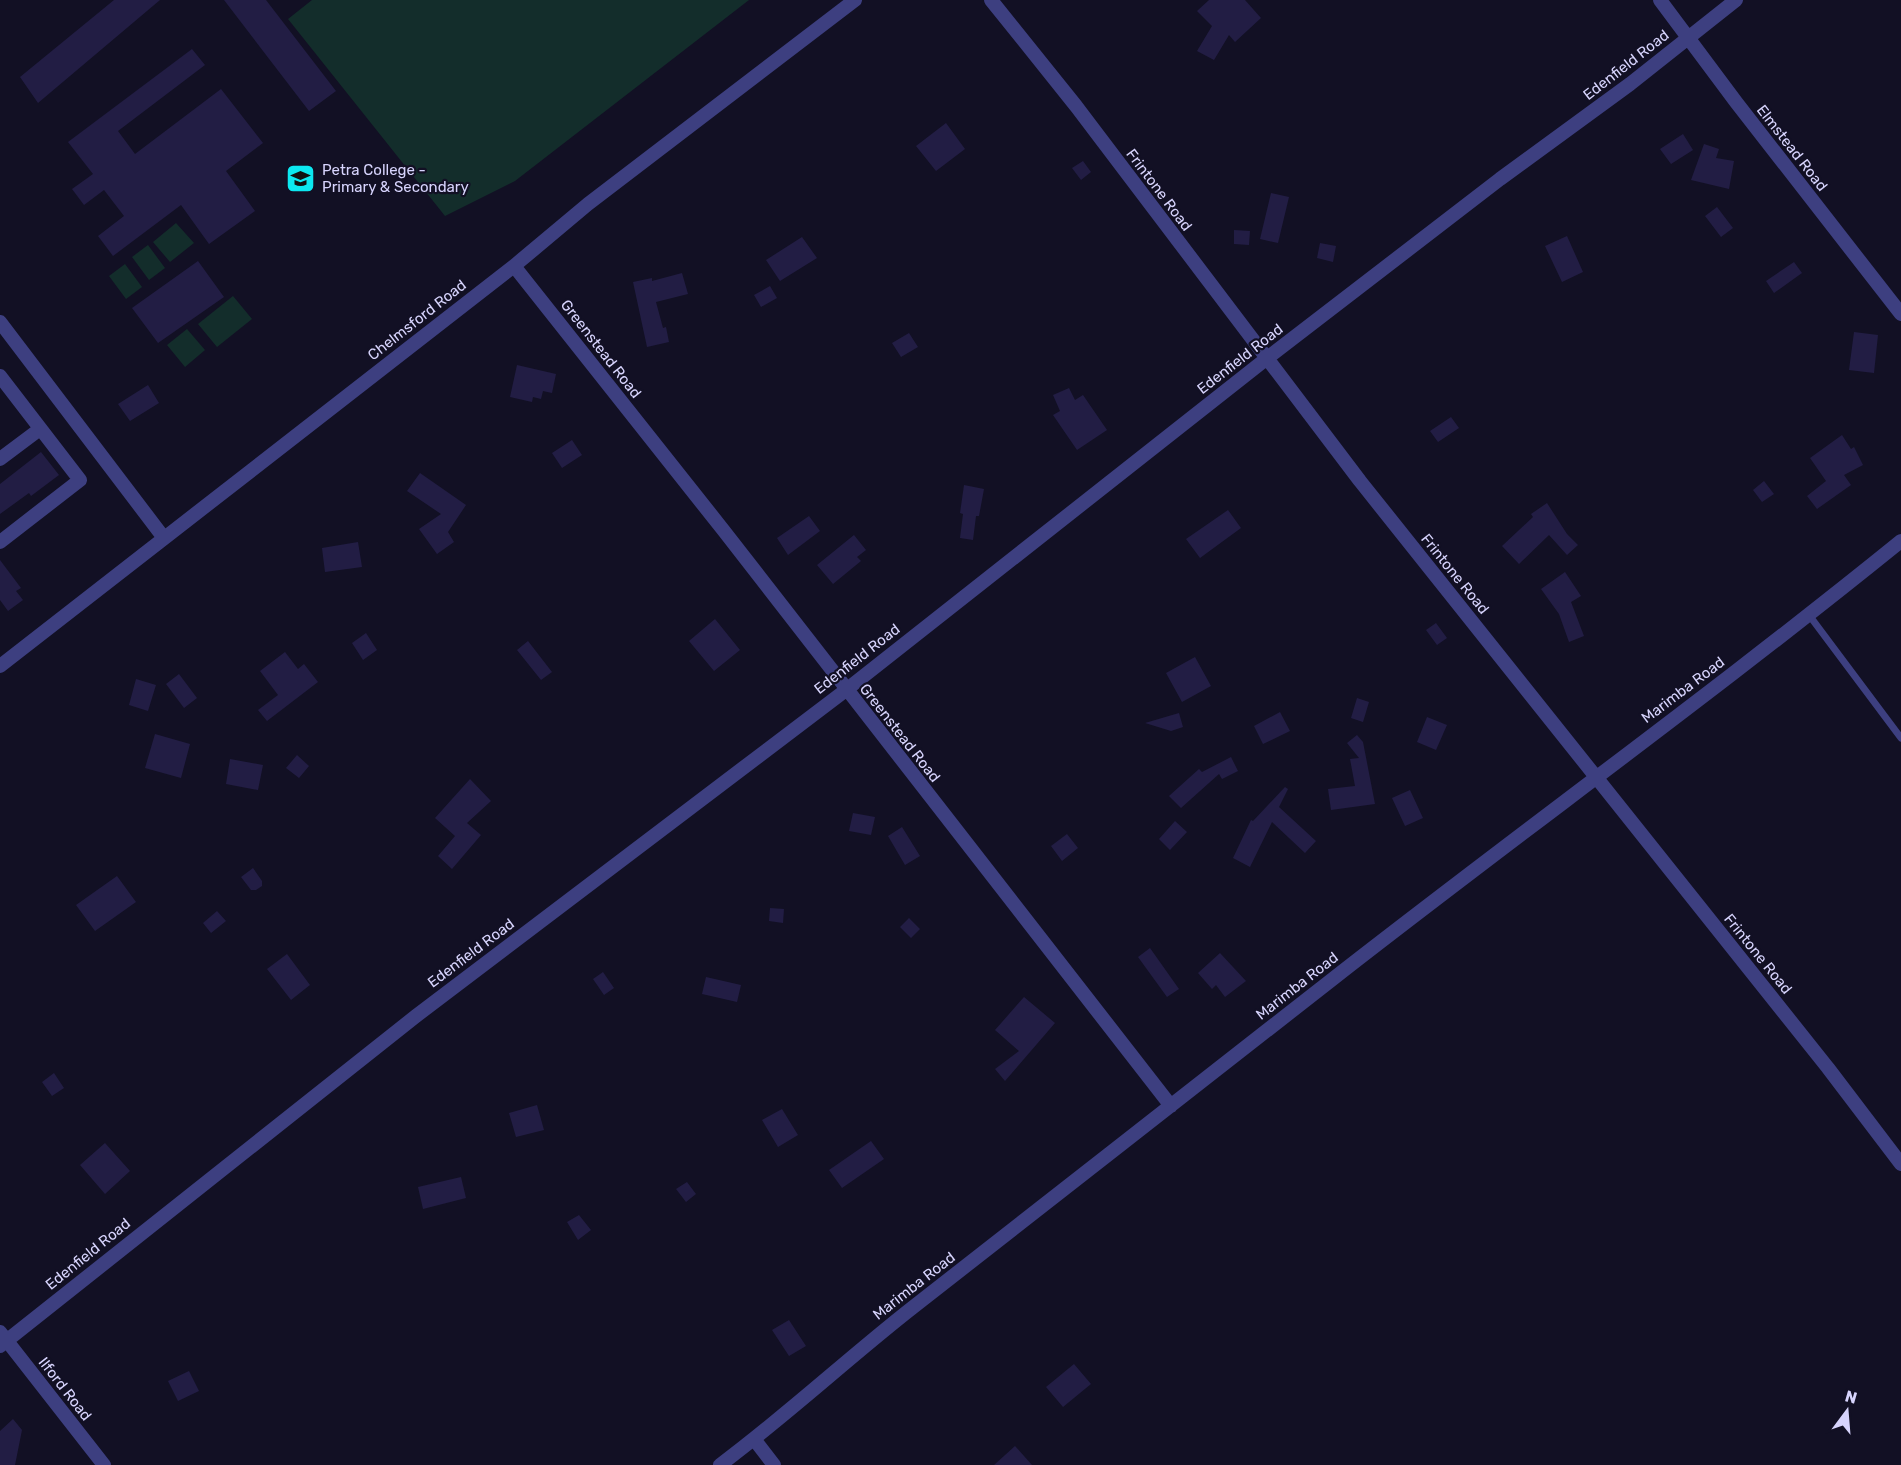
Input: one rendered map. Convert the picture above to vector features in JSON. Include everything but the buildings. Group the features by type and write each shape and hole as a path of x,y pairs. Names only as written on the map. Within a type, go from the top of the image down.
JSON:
{"street":[{"name":"Chelmsford Road","path":"0,666 514,266 588,204 855,0"},
{"name":"Frintone Road","path":"991,0 1076,106 1360,481 1821,1059 1901,1164"},
{"name":"Elmstead Road","path":"1660,0 1901,314"},
{"name":"Edenfield Road","path":"2,1340 416,1016 846,690 1266,359 1500,179 1630,84 1736,0"},
{"name":"Greenstead Road","path":"514,266 724,531 1172,1106"},
{"path":"0,322 164,538"},
{"path":"0,376 80,480 0,542"},
{"path":"0,459 40,429"},
{"name":"Marimba Road","path":"720,1465 850,1358 1385,938 1809,615 1901,541"},
{"name":"Ilford Road","path":"2,1340 104,1465"},
{"path":"754,1439 774,1465"}],"lane":[{"path":"1809,615 1901,738"}],"green space":[{"path":"312,0 749,0 515,181 445,216 288,19"},
{"path":"176,223 194,243 170,262 153,242"},
{"path":"148,245 165,268 149,280 132,257"},
{"path":"125,264 142,287 126,299 109,276"},
{"path":"233,296 252,319 217,347 198,324"},
{"path":"187,329 205,350 185,367 167,345"}],"place":[{"name":"Petra College - Primary & Secondary","path":"301,179"}]}
